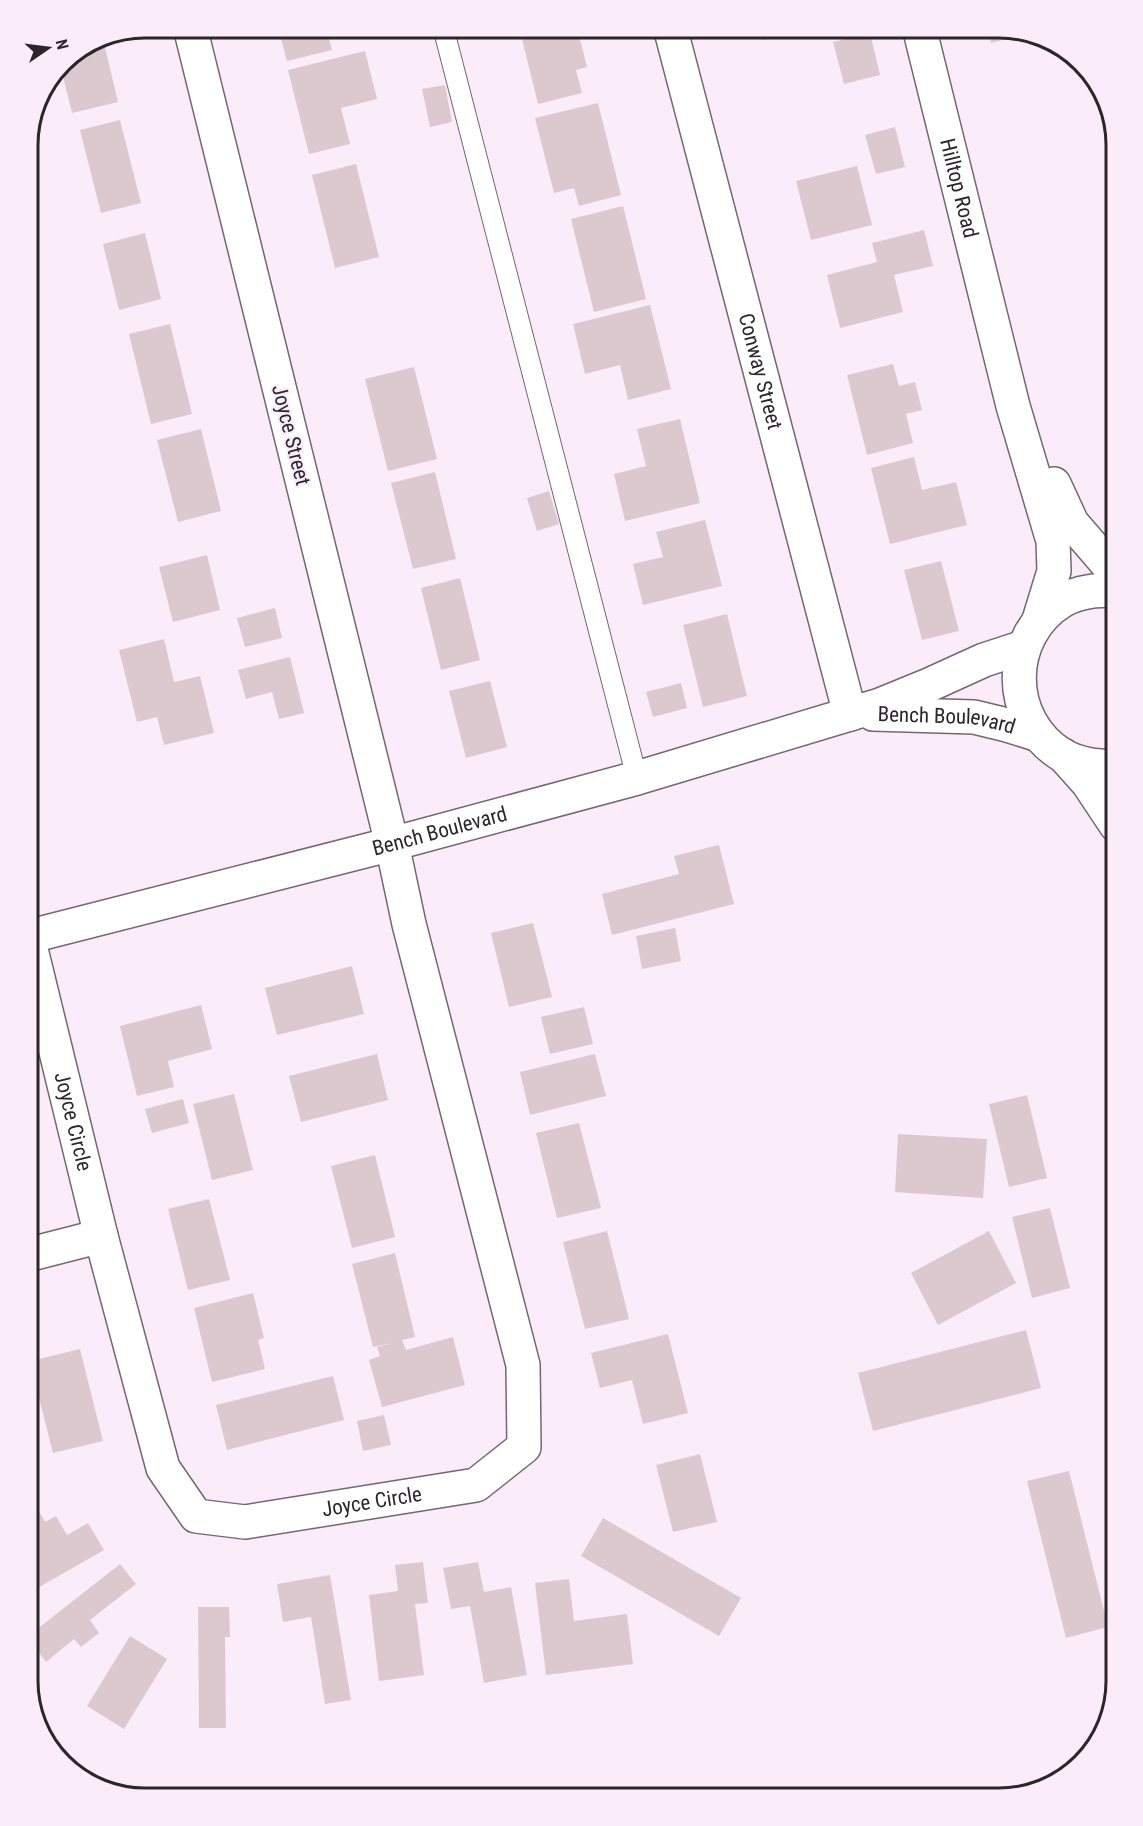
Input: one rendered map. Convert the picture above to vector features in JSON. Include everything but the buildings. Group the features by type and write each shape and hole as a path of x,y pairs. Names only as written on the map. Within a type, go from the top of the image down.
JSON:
{"street":[{"name":"Joyce Street","path":"193,38 392,844"},
{"name":"Conway Street","path":"673,38 850,714"},
{"name":"Hilltop Road","path":"922,38 1013,405 1053,542 1054,571 1018,678 1024,708 1051,745 1088,783 1106,810"},
{"name":"Hilltop Road","path":"999,349 1044,465 1072,523 1106,562"},
{"path":"1031,634 1063,600 1092,590 1106,590"},
{"name":"Bench Boulevard","path":"38,934 392,844 637,778 880,705 984,660 1031,634"},
{"name":"Bench Boulevard","path":"850,714 974,717 1007,725 1051,745 1088,766 1106,767"},
{"name":"Joyce Circle","path":"38,978 101,1236 163,1468 196,1516 245,1522 476,1485 524,1447 523,1365 411,935 392,844"},
{"path":"38,1252 101,1236"}],"lane":[{"path":"446,38 637,778"}]}
